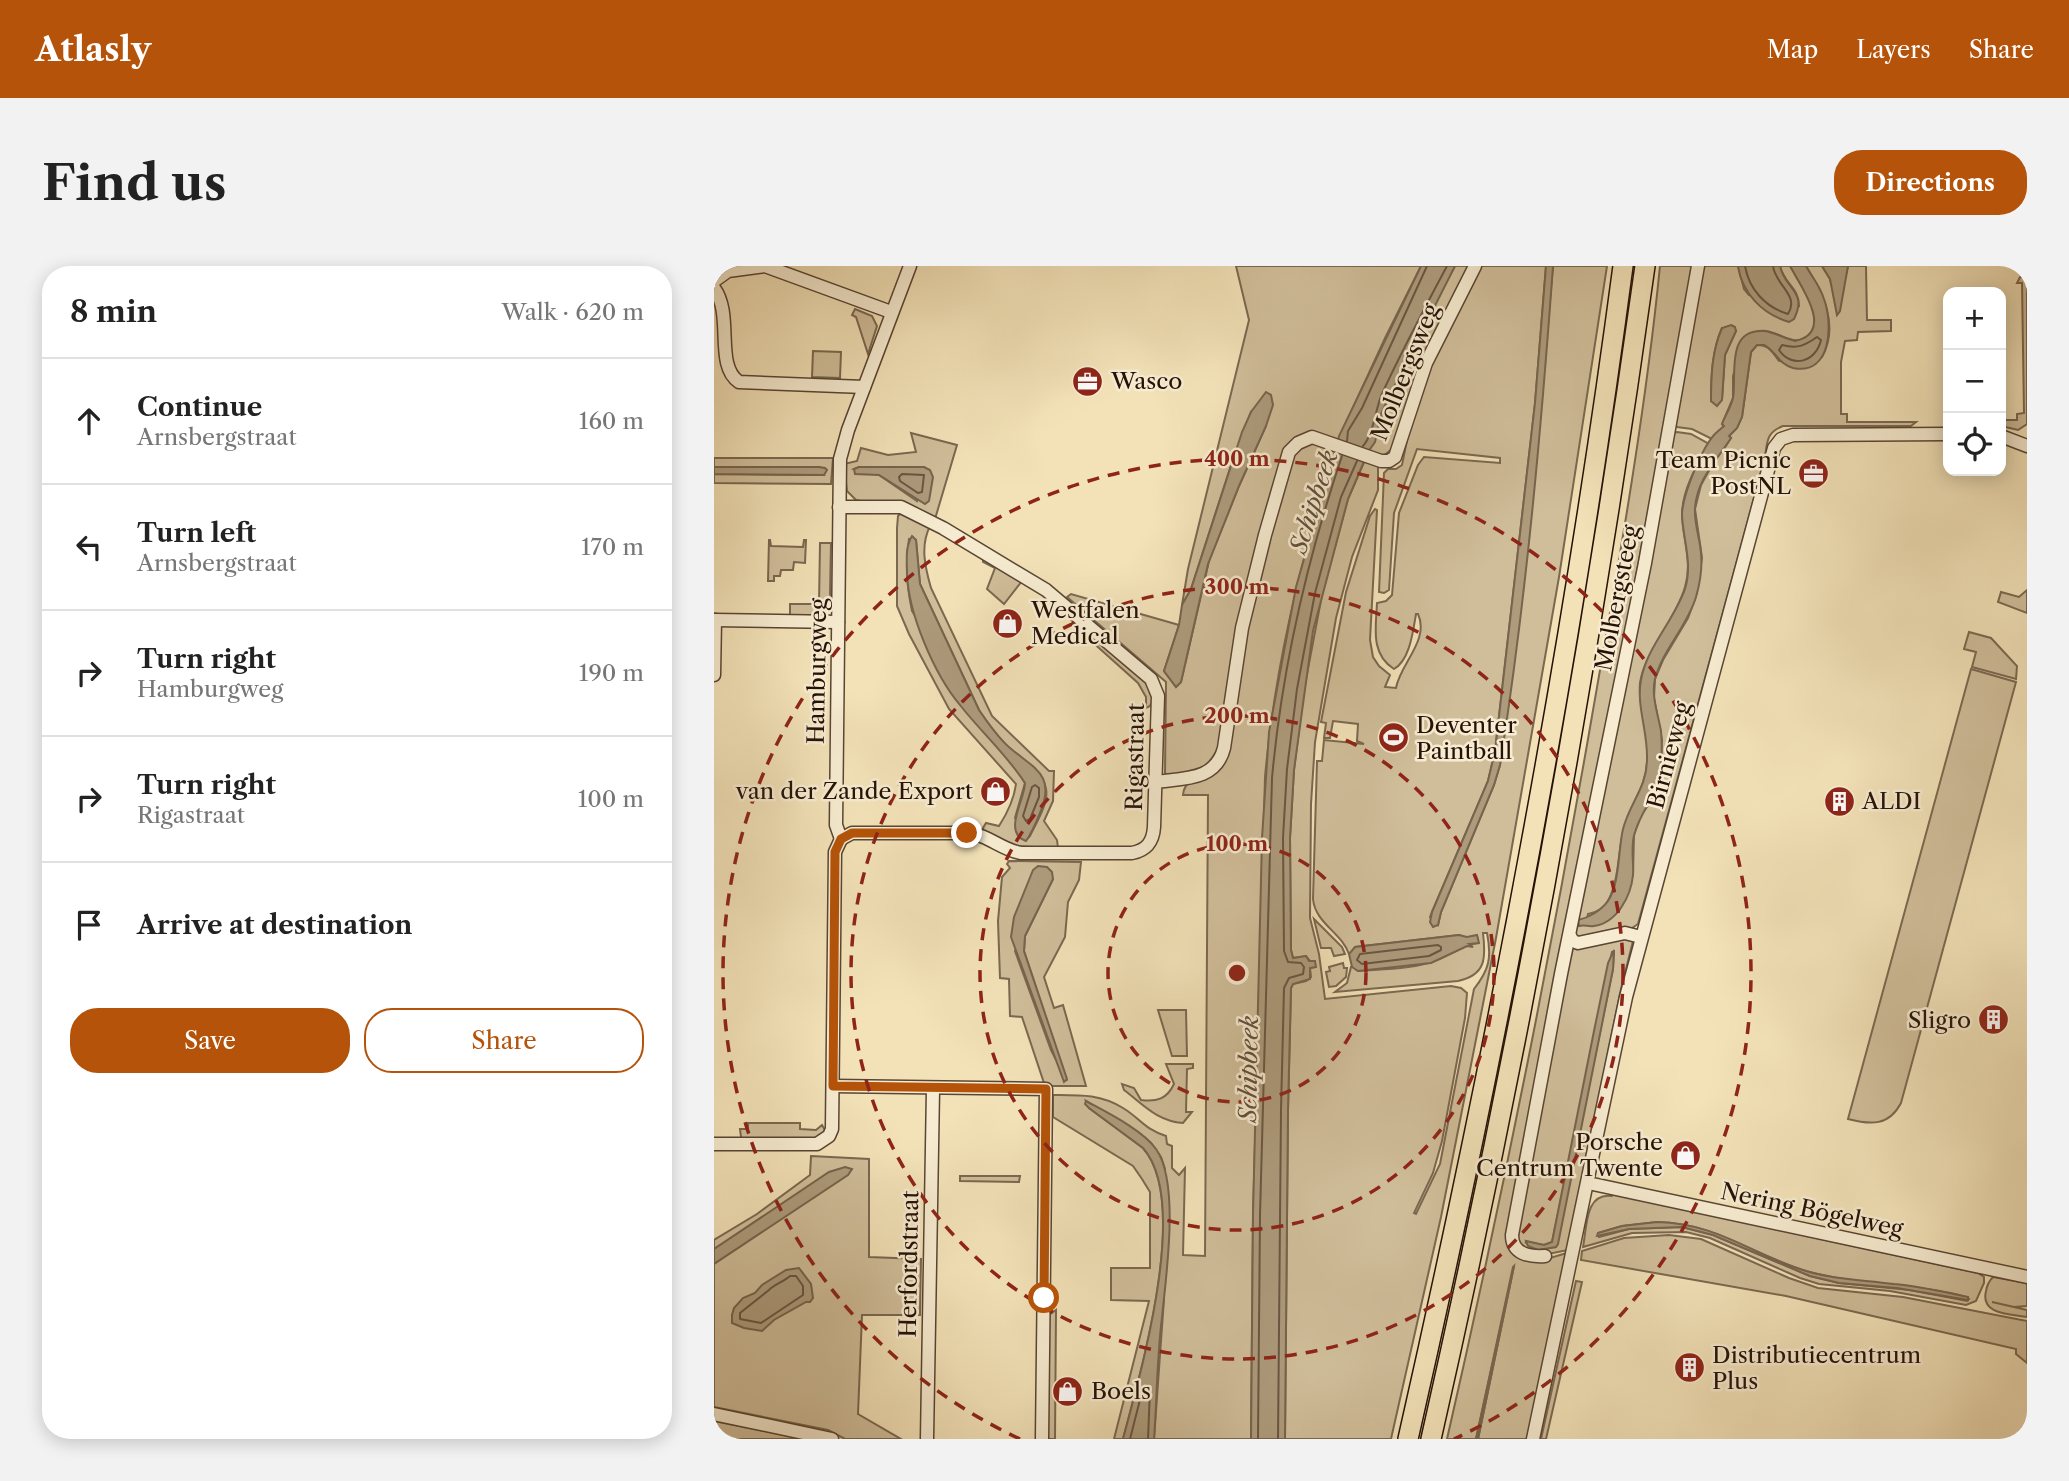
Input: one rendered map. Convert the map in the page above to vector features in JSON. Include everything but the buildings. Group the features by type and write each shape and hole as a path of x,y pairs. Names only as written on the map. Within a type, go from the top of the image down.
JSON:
{"highway":[{"path":"1408,1439 1470,1159 1518,915 1571,613 1623,266"},
{"path":"1431,1439 1468,1272 1565,779 1619,447 1645,266"}],"street":[{"path":"714,281 728,271 765,266 891,312"},
{"name":"Hamburgweg","path":"714,1144 808,1145 824,1141 832,1129 835,852 841,839 836,825 842,450 910,266"},
{"name":"Molbergsweg","path":"1155,782 1199,776 1220,762 1242,628 1286,460 1294,447 1307,438 1337,444 1385,462 1395,457 1421,376 1475,266"},
{"name":"Molbergsteeg","path":"1545,1256 1526,1256 1513,1245 1512,1235 1645,563 1698,266"},
{"path":"714,288 722,299 722,364 731,378 739,382 864,387"},
{"name":"Birnieweg","path":"1533,1439 1626,997 1775,445 1781,439 1793,435 1943,434"},
{"path":"2006,438 2026,446"},
{"name":"Rigastraat","path":"839,507 901,507 943,528 1046,590 1147,675 1158,696 1153,837 1145,848 1137,852 1021,853 1006,849 980,835 967,833 852,833 841,839"},
{"path":"714,675 715,620 838,622"},
{"path":"1570,936 1578,943 1625,933 1641,937"},
{"path":"833,1086 1046,1089 1042,1439"},
{"name":"Herfordstraat","path":"927,1439 933,1089"},
{"name":"Nering Bögelweg","path":"1588,1183 2027,1277"},
{"path":"714,1414 832,1439"}],"shaded area":[{"path":"1236,266 1421,266 1338,440 1306,434 1294,439 1282,454 1243,603 1222,741 1202,768 1170,776 1165,773 1166,682 1067,597 1071,594 1179,625 1164,671 1176,687 1181,682 1209,561 1266,426 1251,412 1191,589 1182,605 1188,569 1249,320"},
{"path":"1455,266 1471,266 1392,449 1383,456 1368,452 1402,367"},
{"path":"1478,266 1546,266 1535,403 1495,751 1488,781 1430,917 1438,925 1500,765 1532,504 1553,266 1607,266 1559,577 1496,938 1441,1217 1391,1439 1285,1439 1291,988 1293,984 1311,977 1310,968 1315,967 1306,956 1293,958 1291,950 1290,838 1294,770 1304,690 1322,595 1348,499 1365,460 1378,466 1378,490 1352,557 1336,618 1315,742 1311,804 1310,918 1319,954 1325,999 1451,986 1461,988 1467,993 1465,1018 1442,1141 1433,1173 1414,1213 1416,1214 1440,1164 1474,989 1483,976 1489,957 1487,933 1483,933 1482,964 1479,970 1467,978 1335,992 1347,983 1351,967 1358,971 1428,963 1478,943 1477,936 1467,938 1459,935 1355,947 1352,954 1349,954 1341,940 1318,915 1313,899 1317,761 1322,761 1324,740 1364,744 1357,741 1358,724 1333,721 1330,738 1324,738 1326,723 1321,722 1346,592 1370,516 1377,510 1370,640 1373,657 1390,675 1385,687 1396,688 1417,643 1421,624 1416,614 1407,652 1394,669 1386,663 1378,648 1377,603 1386,601 1392,595 1399,513 1418,465 1424,457 1500,463 1500,458 1417,449 1394,513 1389,590 1379,592 1384,473 1402,465 1411,421 1426,373"},
{"path":"1660,266 1694,266 1511,1245 1550,1258 1567,1253 1527,1439 1478,1439 1514,1266 1476,1439 1447,1439 1506,1169 1576,807 1630,492"},
{"path":"1701,266 1738,266 1744,289 1749,295 1799,306 1797,294 1780,266 1791,266 1812,309 1814,323 1811,332 1800,340 1763,331 1745,337 1733,376 1733,398 1722,424 1724,426 1712,439 1675,424","holes":["1722,328 1736,331 1725,355 1722,399 1711,401 1713,363"]},
{"path":"1806,266 1822,266 1833,290 1843,288 1848,266 1866,266 1867,320 1891,320 1891,331 1858,332 1857,340 1845,341 1841,362 1841,414 1847,414 1847,422 1916,422 1911,426 1783,426 1770,436 1764,461 1745,458 1724,449 1742,417 1751,352 1757,345 1765,346 1779,361 1822,357 1827,345 1827,310"},
{"path":"2027,275 2027,424 2018,430 2006,427 2006,420 2017,420 2017,414 2024,413 2022,283 2017,283 2020,277"},
{"path":"855,309 872,316 877,326 868,354 856,317 852,315"},
{"path":"813,351 841,352 840,378 812,377"},
{"path":"911,433 957,445 935,519 856,500 847,491 844,464 857,461 861,448 888,455 916,452","holes":["924,467 917,501 879,475 854,469"]},
{"path":"1673,433 1691,434 1709,444 1691,477 1683,504 1687,577 1681,599 1647,660 1640,683 1648,754 1646,772 1625,823 1617,874 1607,902 1588,914 1586,924 1602,923 1619,911 1633,875 1634,835 1641,815 1653,799 1660,776 1662,740 1654,698 1655,679 1688,618 1696,596 1702,558 1695,509 1701,485 1720,451 1762,469 1638,924 1629,930 1580,940 1573,932"},
{"path":"1313,443 1337,449 1291,611 1275,694 1265,777 1253,1215 1251,1439 1154,1439 1164,1299 1165,1169 1161,1157 1150,1142 1086,1101 1089,1108 1143,1148 1157,1173 1163,1207 1162,1247 1149,1333 1123,1439 1114,1439 1149,1301 1111,1300 1111,1268 1150,1268 1150,1192 1133,1166 1053,1117 1053,1095 1081,1095 1106,1100 1166,1136 1167,1144 1172,1146 1172,1168 1179,1175 1185,1168 1183,1255 1205,1256 1208,795 1183,795 1184,789 1191,781 1217,771 1247,623 1290,461 1296,451"},
{"path":"714,458 833,458 831,484 714,483 714,474 824,475 819,467 714,467"},
{"path":"901,513 930,526 924,549 931,588 992,716 1049,771 1054,771 1053,801 1044,821 1057,840 1058,848 1012,846 984,832 986,823 999,826 1010,806 1016,784 949,709 909,634 897,606 898,516","holes":["909,539 916,540 920,584 979,710 1006,745 1035,770 1044,782 1044,807 1026,840 1015,818 1025,783 912,611 907,557"]},
{"path":"769,540 771,546 803,547 806,540 805,563 794,562 793,570 781,570 780,576 774,576 774,581 768,581"},
{"path":"820,543 831,543 830,606 827,611 816,616 790,618 790,604 819,604"},
{"path":"983,557 1022,581 1004,604 987,589 995,568 983,562"},
{"path":"2027,590 2027,613 1998,602 2001,592 2019,597"},
{"path":"1083,628 1148,682 1153,700 1150,706 1146,708 1146,697 1138,683 1080,631"},
{"path":"1969,632 1991,638 2017,666 2016,679 1972,667 1976,652 1964,649"},
{"path":"1971,669 2016,682 1901,1103 1891,1116 1879,1122 1848,1119"},
{"path":"1009,861 1081,862 1079,880 1068,902 1065,937 1044,977 1054,1008 1063,1005 1086,1086 1045,1086 1022,1017 1010,1016 1009,979 1000,978 998,921 1002,877 1010,868 1007,864","holes":["1053,879 1025,936 1024,951 1067,1081 1051,1050 1015,951"]},
{"path":"1314,919 1342,947 1345,954 1334,956 1331,948 1321,948"},
{"path":"1620,937 1633,941 1568,1250 1548,1254 1520,1250 1515,1241 1569,947","holes":["1614,952 1613,969 1556,1247 1534,1249 1525,1242 1544,1245 1552,1242"]},
{"path":"1343,963 1344,968 1347,968 1346,977 1336,986 1329,987 1326,972 1330,971 1329,967"},
{"path":"1158,1010 1186,1010 1187,1056 1172,1056"},
{"path":"1166,1064 1193,1064 1193,1068 1187,1069 1186,1112 1192,1112 1183,1123 1166,1119 1151,1111 1124,1090 1122,1084 1134,1088 1141,1100 1161,1098 1174,1084"},
{"path":"748,1123 800,1123 800,1129 816,1130 822,1125 826,1132 816,1139 744,1140 740,1129 748,1129"},
{"path":"811,1156 869,1159 869,1257 921,1259 920,1315 862,1315 858,1414 901,1439 845,1439 828,1430 714,1407 714,1240 757,1214 810,1175"},
{"path":"960,1176 1020,1176 1019,1182 960,1181"},
{"path":"1613,1194 1978,1273 1984,1277 1984,1283 1976,1301 1966,1305 1890,1291 1819,1284 1710,1238 1686,1232 1632,1233 1583,1247 1592,1205 1603,1196","holes":["1657,1222 1679,1224 1717,1234 1810,1272 1947,1292 1969,1299 1967,1301 1910,1290 1839,1283 1810,1276 1713,1235 1682,1227 1629,1229 1599,1237 1598,1233 1622,1226"]},
{"path":"1669,1235 1701,1239 1818,1288 1903,1297 2027,1321 2027,1363 2016,1354 2016,1349 1786,1296 1581,1260 1582,1251 1624,1238"},
{"path":"1993,1277 2027,1283 2027,1306 2014,1307 1992,1302 2027,1310 2027,1317 1998,1312 1988,1305 1985,1299 1986,1291"},
{"path":"1576,1281 1582,1282 1546,1439 1541,1439"},
{"path":"1056,1310 1055,1439 1048,1439 1049,1315"},
{"path":"714,1421 804,1439 714,1439"}],"water":[{"path":"1421,266 1455,266 1381,414 1375,442 1348,499 1313,631 1294,770 1290,838 1291,950 1293,958 1306,956 1309,961 1315,961 1316,967 1310,968 1310,979 1293,984 1291,988 1285,1439 1251,1439 1262,838 1269,732 1296,587 1339,436"},
{"path":"1546,266 1553,266 1538,453 1518,641 1500,765 1438,925 1433,927 1430,922 1432,912 1488,781 1495,751 1535,403"},
{"path":"1738,266 1780,266 1797,296 1798,310 1794,319 1789,322 1762,308 1744,285"},
{"path":"1790,266 1806,266 1820,290 1827,309 1826,345 1816,364 1806,368 1788,366 1764,345 1757,345 1751,352 1742,417 1704,479 1697,498 1695,517 1701,564 1696,597 1655,679 1654,698 1662,739 1660,774 1634,837 1633,875 1629,891 1626,900 1610,920 1594,926 1579,926 1578,920 1598,911 1612,894 1623,829 1644,778 1647,749 1640,699 1641,680 1649,656 1685,589 1688,561 1683,506 1700,459 1711,438 1724,426 1722,424 1733,398 1738,346 1751,332 1767,331 1795,341 1807,336 1813,329 1812,308"},
{"path":"1822,266 1848,266 1837,315 1830,279"},
{"path":"1731,325 1736,331 1725,355 1722,400 1717,406 1711,401 1714,354 1722,328"},
{"path":"1266,392 1271,395 1273,405 1208,564 1181,682 1176,687 1164,671 1179,625 1182,605 1191,589 1242,432 1251,412"},
{"path":"714,467 819,467 827,470 824,475 714,474"},
{"path":"924,467 930,470 933,477 929,501 925,504 879,475 855,474 854,469"},
{"path":"912,536 916,540 920,584 979,710 1001,739 1035,768 1044,781 1044,800 1026,841 1019,837 1015,823 1025,783 950,692 932,660 917,624 907,573 908,545"},
{"path":"1038,866 1047,867 1052,872 1053,879 1025,936 1024,951 1067,1079 1064,1082 1011,937 1014,917 1033,870"},
{"path":"1477,935 1479,943 1469,944 1473,947 1467,946 1431,963 1358,971 1352,967 1349,954 1355,947"},
{"path":"1614,950 1613,969 1558,1244 1556,1247 1538,1250 1528,1246 1526,1241 1544,1245 1552,1242 1608,963"},
{"path":"1086,1101 1124,1122 1150,1142 1163,1164 1168,1184 1170,1230 1154,1439 1123,1439 1140,1374 1157,1289 1163,1207 1157,1173 1143,1148 1089,1108 1085,1104"},
{"path":"845,1167 852,1169 848,1175 714,1264 714,1249 829,1172"},
{"path":"1657,1222 1699,1228 1820,1275 1922,1288 1968,1297 1968,1300 1897,1288 1839,1283 1810,1276 1713,1235 1682,1227 1629,1229 1597,1236 1598,1233 1622,1226"},
{"path":"1513,1267 1478,1439 1476,1439"},
{"path":"799,1268 811,1284 813,1298 810,1302 774,1320 762,1331 732,1323 734,1308 743,1298 755,1293 762,1285 786,1270"}],"place":[{"name":"Wasco","path":"1088,381"},
{"name":"Team Picnic PostNL","path":"1814,473"},
{"name":"Westfalen Medical","path":"1008,623"},
{"name":"Deventer Paintball","path":"1393,738"},
{"name":"van der Zande Export","path":"996,791"},
{"name":"ALDI","path":"1839,801"},
{"name":"Sligro","path":"1994,1020"},
{"name":"Porsche Centrum Twente","path":"1686,1155"},
{"name":"Distributiecentrum Plus","path":"1689,1368"},
{"name":"Boels","path":"1068,1391"}],"route":[{"path":"967,833 852,833 838,843 835,852 833,1086 1046,1089 1044,1298"}],"water label":[{"name":"Schipbeek","path":"1314,502"},
{"name":"Schipbeek","path":"1249,1069"}]}
